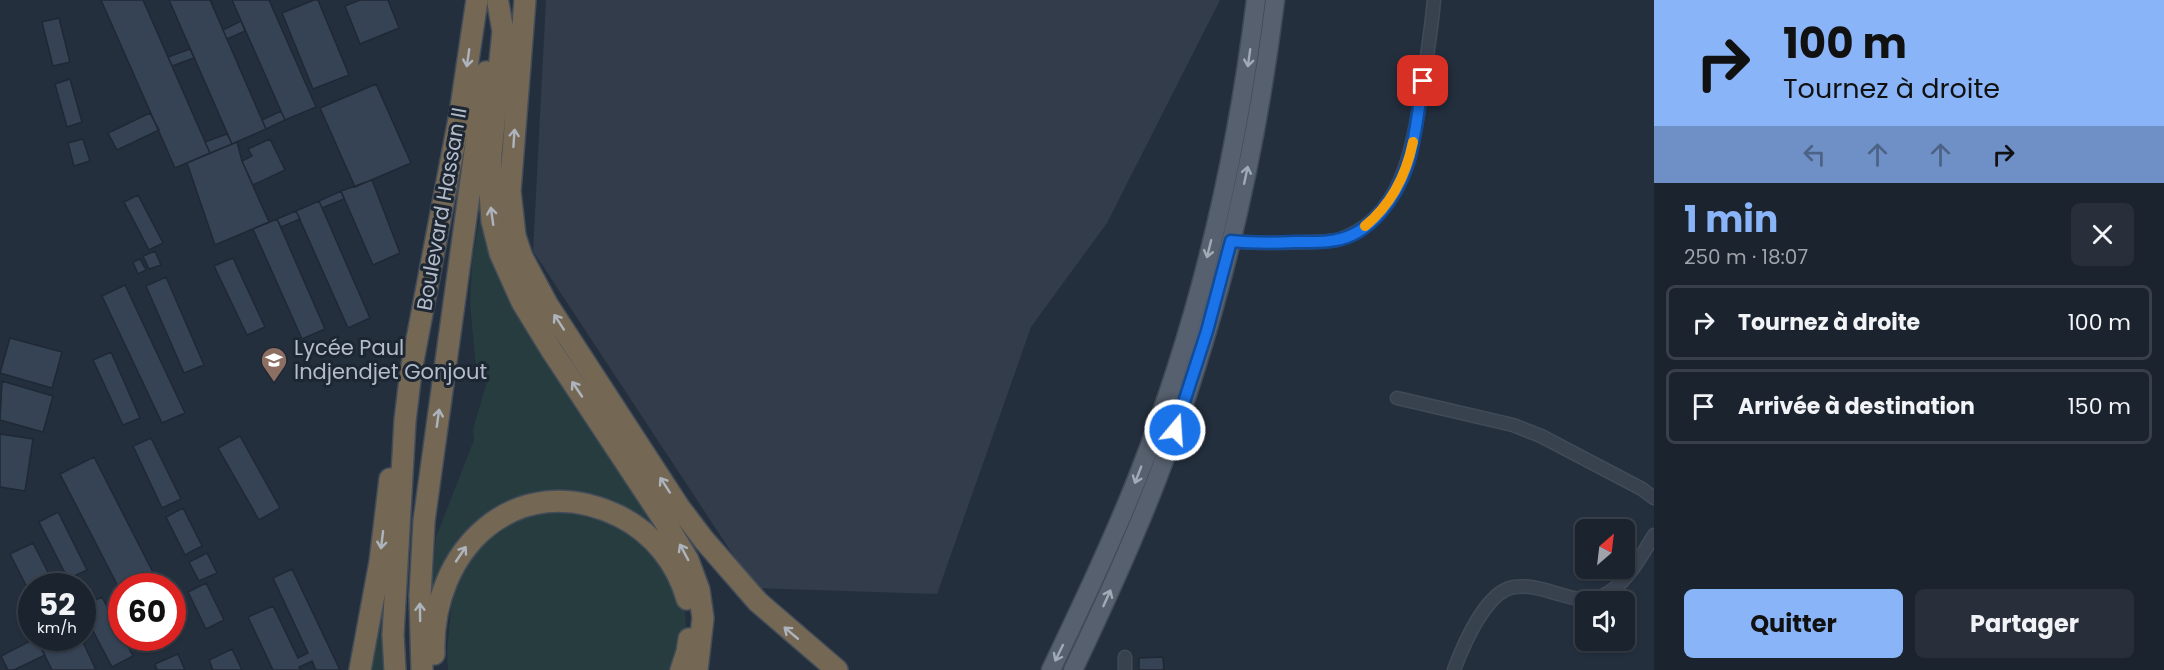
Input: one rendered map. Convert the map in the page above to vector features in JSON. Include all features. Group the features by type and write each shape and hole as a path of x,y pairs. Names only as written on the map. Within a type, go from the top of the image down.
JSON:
{"highway":[{"name":"Boulevard Hassan II","path":"394,670 393,635 405,421 411,370 460,114 477,0"},
{"path":"525,0 510,190 515,236 522,256 547,304 679,507 704,540 758,602 837,670"},
{"name":"Boulevard Hassan II","path":"422,670 420,596 424,521 477,122 498,1"},
{"path":"498,1 503,31 492,142 490,191 492,221 500,253 522,302 552,351 668,525 688,560 699,590 703,610 703,631 697,670"},
{"path":"360,670 380,562 393,456 397,438 405,421"},
{"path":"435,670 434,639 439,604 452,568 465,547 491,523 511,511 536,503 556,501 590,505 623,518 646,533 672,563 683,585 689,610 688,644 681,670"}],"main road":[{"path":"1051,670 1119,523 1153,437 1172,380 1216,218 1246,76 1256,0"},
{"path":"1073,670 1124,561 1161,469 1207,331 1231,241 1261,102 1275,0"}],"street":[{"path":"1231,241 1256,243 1337,240 1362,229 1386,206 1401,180 1411,151 1434,0"},
{"path":"1397,398 1513,425 1541,436 1642,489 1654,498"},
{"path":"1454,670 1479,618 1496,596 1512,587 1532,586 1577,600 1599,597 1614,589 1626,576 1654,535"}],"shaded area":[{"path":"546,0 1220,0 1107,223 1031,327 937,594 755,588 533,251"}],"green space":[{"path":"481,208 492,262 507,295 669,542 632,514 608,501 567,492 526,497 489,514 472,527 449,555 431,596 436,537 474,440 473,429 487,382 480,379 476,367 470,304 472,262"},
{"path":"549,508 569,508 638,532 684,601 686,625 683,648 675,670 448,670 447,651 452,600 462,573 476,549 511,521"},
{"path":"386,579 383,670 370,670"}],"building":[{"path":"101,0 143,0 210,153 175,168"},
{"path":"169,0 210,0 266,129 232,144"},
{"path":"232,0 269,0 316,107 285,120"},
{"path":"318,0 349,75 313,89 282,13"},
{"path":"360,0 388,0 399,28 360,44 345,6"},
{"path":"59,18 70,62 53,66 42,22"},
{"path":"241,21 245,31 227,39 223,30"},
{"path":"190,49 194,58 172,66 168,57"},
{"path":"70,79 82,122 67,127 55,84"},
{"path":"376,84 411,163 355,187 320,108"},
{"path":"281,111 285,120 266,129 262,120"},
{"path":"150,113 159,130 117,150 108,133"},
{"path":"227,134 232,144 210,153 205,142"},
{"path":"83,139 90,161 74,166 68,143"},
{"path":"270,139 285,170 253,185 242,161 252,156 248,149"},
{"path":"237,142 242,161 269,222 215,245 187,163"},
{"path":"372,180 400,253 373,265 341,191"},
{"path":"341,191 344,199 322,208 319,201"},
{"path":"138,195 163,243 149,250 124,202"},
{"path":"319,201 370,318 348,328 296,211"},
{"path":"296,211 300,219 281,227 277,219"},
{"path":"277,219 325,329 302,339 253,229"},
{"path":"155,251 161,265 149,269 143,256"},
{"path":"233,258 265,327 247,335 214,266"},
{"path":"140,259 146,270 138,274 133,262"},
{"path":"166,277 204,365 184,373 146,286"},
{"path":"125,285 185,413 162,423 102,296"},
{"path":"10,338 62,352 52,388 0,373"},
{"path":"111,352 140,418 123,425 93,360"},
{"path":"2,381 53,396 43,432 0,420"},
{"path":"0,434 33,439 25,491 0,487"},
{"path":"240,436 280,508 259,520 218,448"},
{"path":"151,438 181,499 162,508 133,446"},
{"path":"94,457 153,573 111,573 60,474"},
{"path":"183,508 202,546 185,555 166,517"},
{"path":"58,512 87,570 81,573 65,573 39,522"},
{"path":"33,543 48,573 20,573 10,554"},
{"path":"207,553 217,573 199,581 189,562"},
{"path":"292,569 340,670 316,670 312,661 299,667 301,670 273,670 248,617 273,606 298,658 308,653 273,578"},
{"path":"206,583 224,620 206,629 188,592"},
{"path":"102,597 108,608 108,651 130,651 133,656 112,667 96,637 96,600"},
{"path":"18,647 18,651 43,651 45,655 14,670 8,670 1,656"},
{"path":"232,649 242,670 213,670 209,660"},
{"path":"42,651 87,651 96,670 52,670"},
{"path":"178,654 185,670 157,670 155,664"},
{"path":"1163,657 1164,670 1139,670 1139,658"}],"slow traffic":[{"path":"1365,226 1386,206 1395,192 1407,166 1413,142"}],"place":[{"name":"Lycée Paul Indjendjet Gonjout","path":"274,383"}],"route":[{"path":"1175,430 1207,331 1231,241 1256,243 1337,240 1362,229 1373,220 1395,192 1407,166 1423,81"}]}
